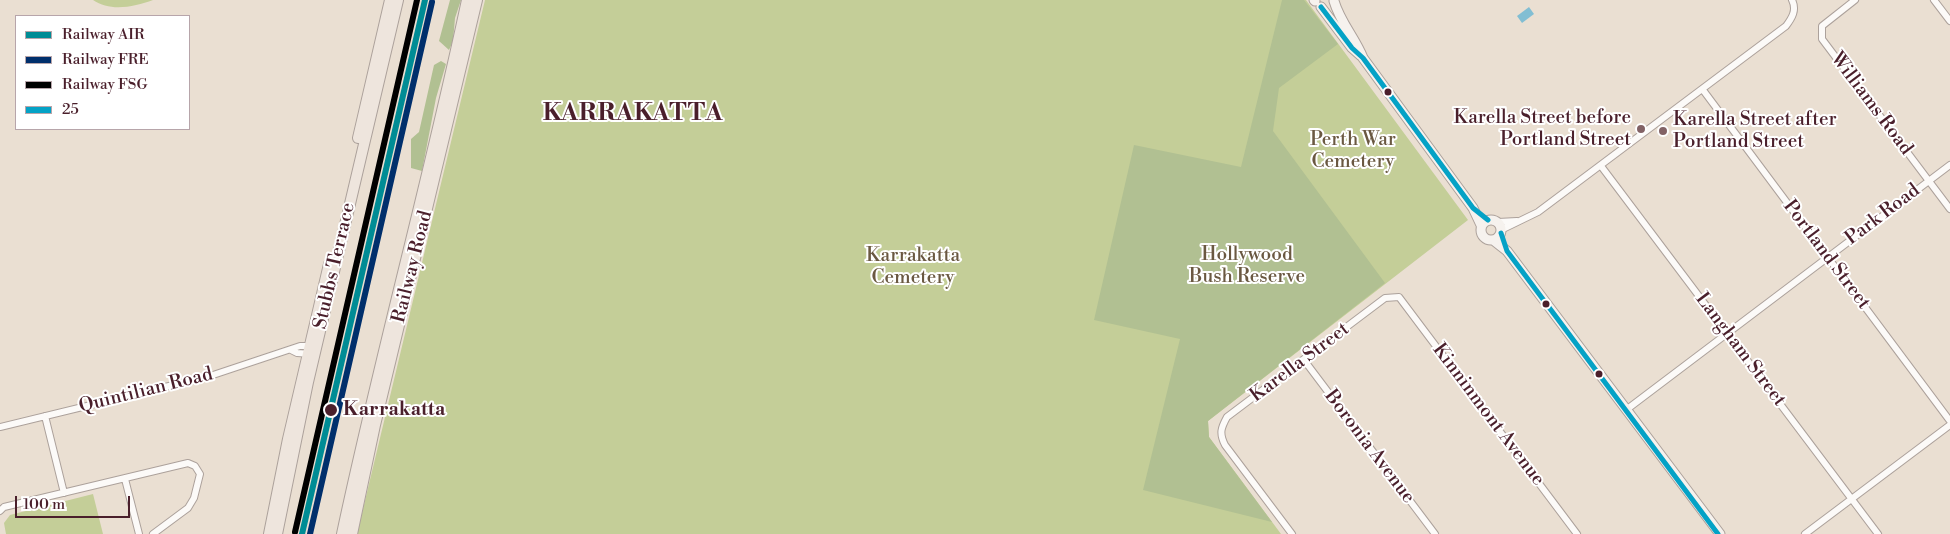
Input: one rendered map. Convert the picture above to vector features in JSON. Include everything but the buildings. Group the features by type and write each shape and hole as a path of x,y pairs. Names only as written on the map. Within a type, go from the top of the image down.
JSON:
{"main road":[{"name":"Stubbs Terrace","path":"269,534 390,0"},
{"name":"Stubbs Terrace","path":"277,534 312,350 398,0"},
{"name":"Railway Road","path":"342,534 366,423 450,80 467,0"},
{"name":"Railway Road","path":"352,534 373,432 477,0"}],"street":[{"path":"1316,2 1329,7 1334,0"},
{"path":"1334,0 1340,19 1357,43 1363,58"},
{"path":"1507,251 1493,240 1482,236 1494,226 1518,222 1538,212 1703,90 1786,26 1793,17 1795,6 1792,0"},
{"name":"Williams Road","path":"1855,0 1827,22 1821,30 1822,39 1950,209"},
{"path":"1934,0 1950,22"},
{"path":"1316,2 1352,48 1363,58 1473,208 1494,226 1507,251 1719,533"},
{"name":"Portland Street","path":"1703,90 1950,421"},
{"name":"Langham Street","path":"1601,166 1878,534"},
{"name":"Park Road","path":"1626,410 1727,332 1950,166"},
{"path":"1493,240 1494,226"},
{"name":"Karella Street","path":"1292,534 1225,445 1220,436 1221,427 1227,417 1385,298 1399,297"},
{"name":"Kinninmont Avenue","path":"1399,297 1577,534"},
{"name":"Quintilian Road","path":"0,427 210,376 256,359 292,350 297,353 312,350"},
{"name":"Boronia Avenue","path":"1304,360 1435,534"},
{"path":"44,416 64,493"},
{"path":"1805,534 1950,425"},
{"path":"0,511 4,507 188,463 195,466 200,474 194,498 188,508 153,534"},
{"path":"125,479 139,534"}],"green space":[{"path":"93,0 153,0 138,5 114,7 100,4"},
{"path":"450,0 461,0 455,18 453,41 449,50 439,41"},
{"name":"Karrakatta Cemetery","path":"485,0 1306,0 1468,220 1208,421 1209,437 1281,534 357,534"},
{"name":"Hollywood Bush Reserve","path":"1282,0 1304,0 1338,44 1279,88 1273,131 1385,283 1208,421 1209,437 1272,522 1143,490 1180,339 1094,320 1134,145 1241,167"},
{"path":"441,61 446,64 436,98 422,171 411,168 411,139 419,132 434,65"},
{"path":"93,494 103,534 6,534 4,523 10,515"}],"water":[{"path":"1529,7 1534,14 1522,23 1517,16"}],"rail line":[{"name":"FSG","path":"295,532 417,0"},
{"name":"AIR","path":"302,534 425,0"},
{"name":"FRE","path":"310,534 432,2"}],"transit line":[{"name":"25","path":"1321,7 1352,48 1363,58 1473,208 1488,220"},
{"name":"25","path":"1501,233 1507,251 1718,534"}],"place":[{"name":"Karella Street before Portland Street","path":"1641,129"},
{"name":"Karella Street after Portland Street","path":"1663,131"},
{"name":"Karrakatta","path":"331,410"}],"district":[{"name":"KARRAKATTA","path":"633,114"}],"park label":[{"name":"Perth War Cemetery","path":"1353,151"}]}
